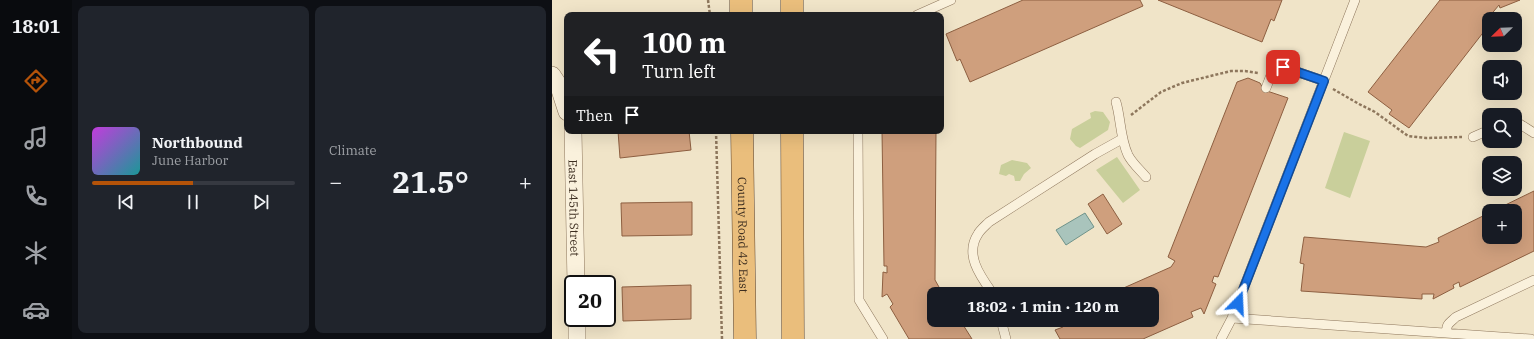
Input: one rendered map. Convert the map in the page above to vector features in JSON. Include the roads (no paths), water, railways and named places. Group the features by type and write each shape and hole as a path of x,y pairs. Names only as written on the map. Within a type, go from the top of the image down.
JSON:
{"highway":[{"path":"741,0 741,12"},
{"path":"792,0 792,12"},
{"name":"County Road 42 East","path":"742,134 745,339"},
{"path":"792,134 793,339"}],"street":[{"path":"552,75 558,84 564,103"},
{"name":"East 145th Street","path":"573,134 576,275"},
{"path":"577,327 577,339"}],"lane":[{"path":"924,12 951,0"},
{"path":"1221,339 1232,318 1355,0"},
{"path":"1266,88 1273,70 1283,67 1324,81"},
{"path":"1116,102 1121,123 1122,139 1128,156 1146,177"},
{"path":"1522,125 1534,133"},
{"path":"1473,137 1482,133"},
{"path":"858,134 859,300 883,339"},
{"path":"988,287 977,270 972,251 977,234 989,222 1095,154 1122,139"},
{"path":"1448,333 1446,330 1447,325 1456,317 1534,280"},
{"path":"1232,318 1531,339"},
{"path":"1003,327 1006,339"}],"water":[{"path":"1085,213 1094,227 1066,245 1056,230"}]}
